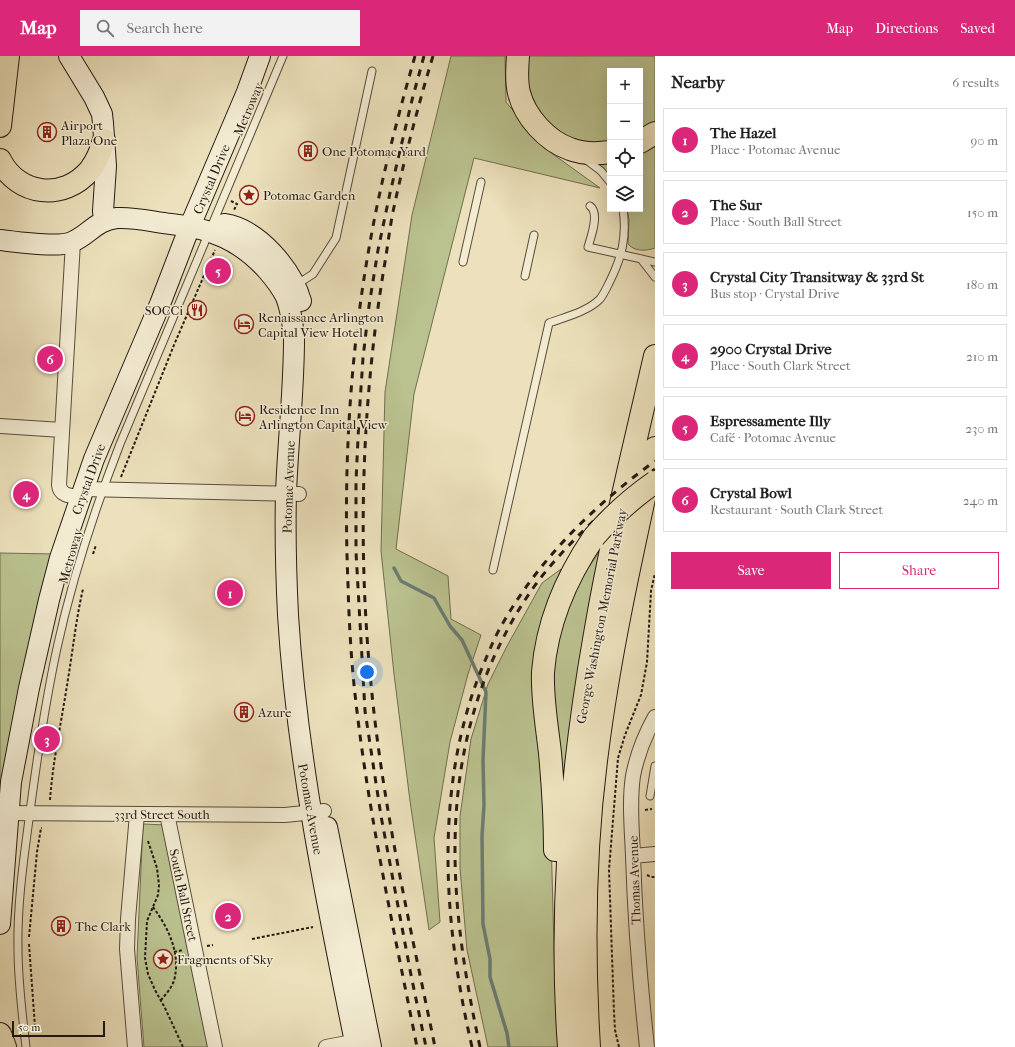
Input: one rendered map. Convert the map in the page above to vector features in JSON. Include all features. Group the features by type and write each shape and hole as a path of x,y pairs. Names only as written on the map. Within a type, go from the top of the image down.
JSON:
{"highway":[{"path":"0,126 8,56"},
{"path":"518,56 517,80 519,93 531,118 547,135 569,149 590,153 607,152"},
{"path":"643,140 655,133"},
{"path":"0,160 11,176 23,184 38,190 53,191 68,187 89,171 98,157 104,140"},
{"name":"George Washington Memorial Parkway","path":"569,1047 566,974 566,903 569,835 575,770 583,708 601,601 655,356"},
{"name":"George Washington Memorial Parkway","path":"590,1047 587,992 586,924 588,853 593,787 601,721 625,585 655,448"},
{"path":"566,974 556,923 554,813 544,699 543,672 550,630 559,601 574,568 594,537 629,501 655,482"},
{"path":"0,1034 5,1047"}],"street":[{"path":"0,240 55,245 73,242 104,221 103,211 106,166 104,123 98,105 69,56"},
{"name":"Crystal Drive","path":"0,924 5,813 29,688 60,558 89,492 94,459 160,304 204,227 260,56"},
{"name":"Potomac Avenue","path":"104,221 127,218 204,227 234,241 244,248 288,288 294,339 292,494 305,657 317,770 317,812 363,1044"},
{"path":"73,242 62,430 60,488 64,494 89,492 292,494"},
{"path":"0,426 62,430"},
{"name":"Thomas Avenue","path":"647,1047 634,902 632,807 633,777 641,746 655,717"},
{"name":"33rd Street South","path":"5,813 285,815 317,812"},
{"path":"135,1047 127,949 128,919 137,814"},
{"name":"South Ball Street","path":"167,814 215,1047"},
{"path":"633,856 655,854"},
{"path":"326,1047 363,1044"}],"lane":[{"name":"Metroway","path":"204,227 283,56"},
{"path":"288,288 313,274 336,238 372,71"},
{"path":"569,149 594,165 607,179"},
{"path":"463,262 481,182"},
{"path":"590,206 593,208 595,216 588,247 655,262"},
{"path":"493,570 549,323 582,310 600,299 622,254 625,228 623,212"},
{"path":"525,276 534,235"},
{"path":"641,259 655,277"},
{"name":"Metroway","path":"26,1047 19,980 18,947 21,884 44,712 57,648 76,576 89,492"},
{"path":"650,796 655,766"}],"path":[{"path":"91,560 98,538"},
{"path":"35,1032 29,940 37,852 41,828 49,827 51,788 84,582"},
{"path":"645,810 652,809"},
{"path":"135,832 141,833 149,842 157,868 158,895 146,921 145,958 148,974 184,1047"},
{"path":"645,873 651,877 655,877"},
{"path":"153,907 164,923 172,939 176,962 175,977 170,988 161,1000"},
{"path":"252,939 313,927"}],"green space":[{"path":"451,56 505,56 506,102 543,147 600,188 474,158 414,394 396,549 448,576 451,619 481,635 468,674 450,742 434,838 440,922 429,930 410,801 394,674 381,551 385,392 412,215"},
{"path":"525,56 655,56 655,122 643,134 643,68 607,68 607,144 589,148 555,133 529,104"},
{"path":"655,139 655,248 648,250 637,250 628,244 629,220 628,212 643,212 643,147"},
{"path":"607,159 607,172 595,161"},
{"path":"607,541 563,843 553,680 557,641 572,591"},
{"path":"0,553 55,554 4,781 0,782"},
{"path":"561,569 545,612 555,985 561,1047 488,1047 467,950 460,868 460,816 471,739 488,684 507,646 542,583"},
{"path":"143,824 166,825 210,1047 144,1047 137,958"}],"waterway":[{"path":"394,568 401,581 434,598 450,626 462,640 486,692 482,836 483,924 490,959 490,977 507,1033 509,1047"}],"railway":[{"path":"415,56 385,169 375,214 364,280 353,366 350,410 347,540 350,639 360,739 382,871 417,1047"},
{"path":"424,56 390,193 378,250 369,306 363,358 359,418 356,481 356,552 365,711 381,816 426,1047"},
{"path":"433,56 412,131 394,207 377,315 366,423 363,532 367,640 377,739 399,871 435,1047"},
{"path":"472,1047 454,951 448,854 450,805 457,757 468,709 484,663 497,634 530,581 548,559 588,516 632,478 655,461"},
{"path":"480,1047 462,951 457,903 455,855 457,807 463,760 473,713 496,652 517,612 534,587 552,564 588,526 614,502 655,469"}],"place":[{"name":"Airport Plaza One","path":"47,132"},
{"name":"One Potomac Yard","path":"308,151"},
{"name":"Potomac Garden","path":"249,195"},
{"name":"Espressamente Illy","path":"218,271"},
{"name":"SOCCi","path":"197,310"},
{"name":"Renaissance Arlington Capital View Hotel","path":"244,324"},
{"name":"Crystal Bowl","path":"50,359"},
{"name":"Residence Inn Arlington Capital View","path":"245,416"},
{"name":"2900 Crystal Drive","path":"26,494"},
{"name":"The Hazel","path":"230,593"},
{"name":"Azure","path":"244,712"},
{"name":"Crystal City Transitway & 33rd St","path":"47,739"},
{"name":"The Sur","path":"228,916"},
{"name":"The Clark","path":"61,926"},
{"name":"Fragments of Sky","path":"163,959"}]}
